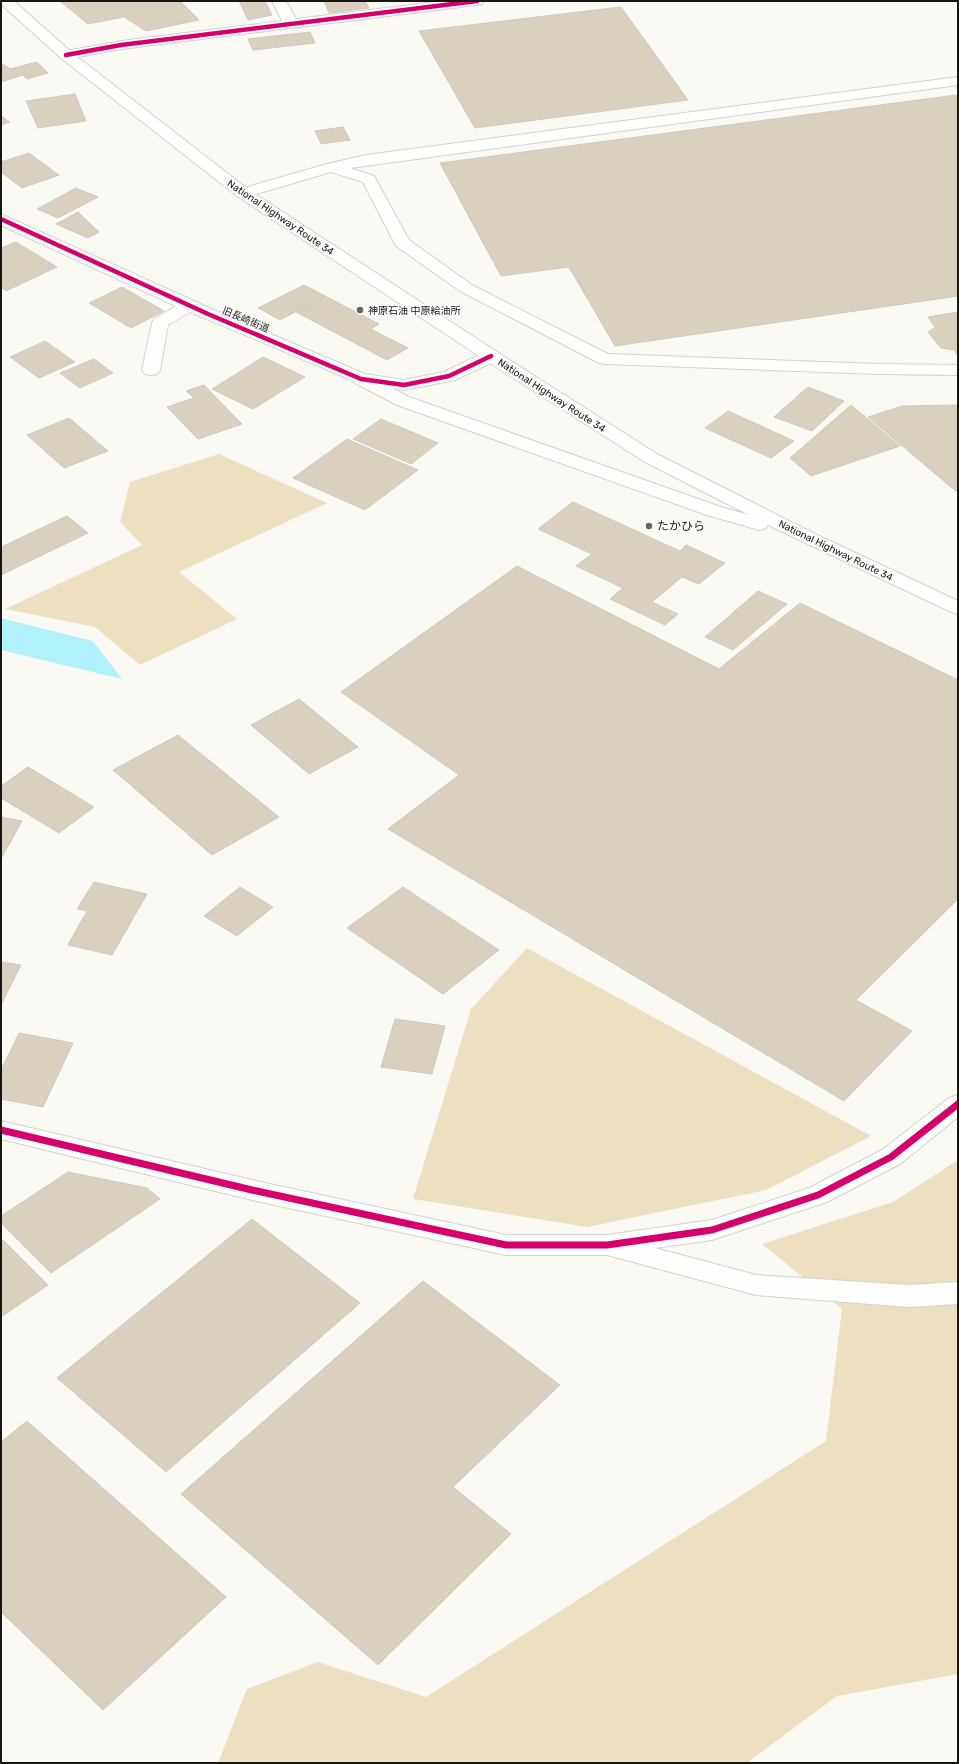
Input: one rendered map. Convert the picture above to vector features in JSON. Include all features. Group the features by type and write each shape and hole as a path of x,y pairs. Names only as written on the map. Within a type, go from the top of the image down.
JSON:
{"main road":[{"name":"National Highway Route 34","path":"6,1 66,55 243,193 491,356 651,458 806,537 958,608"},
{"path":"279,1 291,24"},
{"path":"66,55 121,45 477,1"},
{"path":"243,193 332,167 382,158 958,81"},
{"path":"332,167 370,179 402,243 466,288 606,359 877,369 958,370"},
{"name":"旧長崎街道","path":"1,219 189,305 361,379 404,385 449,376 491,356"},
{"path":"151,370 160,323 189,305"},
{"path":"361,379 403,401 425,409 714,511 806,537"},
{"path":"1,1130 252,1190 506,1245 608,1245 712,1230 818,1195 891,1157 958,1104"},
{"path":"608,1245 756,1285 910,1296 958,1293"}],"shaded area":[{"path":"219,454 327,503 179,572 237,619 140,665 95,627 5,609 142,545 120,522 130,482"},
{"path":"527,948 871,1136 766,1190 587,1227 413,1199 471,1009"},
{"path":"958,1160 958,1674 837,1696 747,1763 218,1763 247,1689 318,1662 426,1697 826,1441 842,1309 762,1244 893,1202"}],"water":[{"path":"1,618 93,641 122,679 1,650"}],"building":[{"path":"60,1 180,1 199,20 146,31 124,17 88,24"},
{"path":"239,1 265,1 272,15 248,20"},
{"path":"324,1 365,1 369,8 329,13"},
{"path":"621,7 688,100 475,128 419,31"},
{"path":"310,32 315,43 253,50 248,39"},
{"path":"37,62 48,73 27,79 23,75 1,82 1,64 10,69"},
{"path":"75,94 86,121 38,128 26,101"},
{"path":"956,95 958,97 958,296 615,346 569,267 501,276 440,163"},
{"path":"1,116 10,122 1,125"},
{"path":"343,127 350,140 321,144 315,131"},
{"path":"29,153 59,175 22,188 1,172 1,162"},
{"path":"76,188 98,197 58,218 37,209"},
{"path":"78,212 99,232 88,238 56,224"},
{"path":"16,242 57,267 6,291 1,287 1,248"},
{"path":"304,285 325,296 280,320 258,308"},
{"path":"122,287 164,311 131,328 89,303"},
{"path":"325,296 379,324 371,329 408,348 387,360 296,312"},
{"path":"958,312 958,356 954,350 941,348 928,332 935,327 928,317"},
{"path":"45,341 75,362 39,378 10,357"},
{"path":"263,357 305,377 253,409 212,389"},
{"path":"94,359 113,373 80,388 60,373"},
{"path":"204,385 242,424 198,439 167,407 194,398 186,391"},
{"path":"808,387 844,401 812,431 774,417"},
{"path":"851,405 900,446 811,476 790,458"},
{"path":"958,405 958,493 868,417 902,406"},
{"path":"728,411 794,441 771,458 705,428"},
{"path":"69,418 108,451 64,468 27,435"},
{"path":"381,419 438,443 411,464 353,439"},
{"path":"347,439 418,470 365,510 293,478"},
{"path":"573,502 680,551 686,545 725,563 699,584 682,577 652,602 678,614 665,625 610,599 623,588 576,566 592,554 538,529"},
{"path":"67,516 88,533 1,575 1,547"},
{"path":"517,566 719,669 800,603 958,680 958,899 856,1000 912,1031 844,1101 388,829 459,775 341,692"},
{"path":"758,591 787,604 733,650 705,637"},
{"path":"299,699 358,747 309,774 251,725"},
{"path":"178,735 279,817 212,855 113,770"},
{"path":"28,767 94,807 59,833 1,798 1,786"},
{"path":"1,817 22,821 1,859"},
{"path":"94,882 147,894 112,955 68,945 87,911 77,909"},
{"path":"240,887 273,907 237,936 204,916"},
{"path":"403,887 499,950 443,994 347,928"},
{"path":"1,962 21,965 1,1005"},
{"path":"395,1019 445,1026 432,1074 381,1067"},
{"path":"19,1033 73,1043 43,1107 1,1099 1,1070"},
{"path":"68,1172 147,1188 160,1199 51,1273 1,1223 1,1216"},
{"path":"252,1219 360,1303 166,1472 57,1378"},
{"path":"1,1238 48,1285 1,1317"},
{"path":"423,1281 560,1385 453,1487 511,1534 378,1665 181,1494"},
{"path":"27,1421 226,1597 103,1710 1,1612 1,1442"}],"cycle path":[{"path":"66,55 121,45 477,1"},
{"path":"1,219 208,314 361,379 404,385 449,376 491,356"},
{"path":"1,1130 252,1190 506,1245 607,1245 712,1230 818,1195 891,1157 958,1104"}],"place":[{"name":"神原石油 中原給油所","path":"360,310"},
{"name":"たかひら","path":"649,526"}]}
